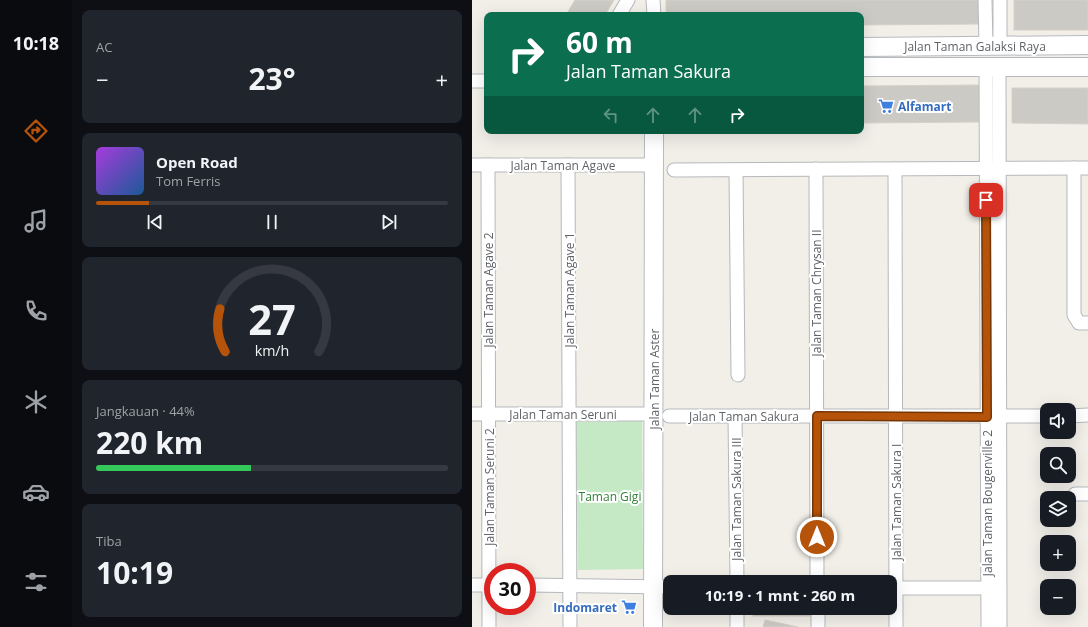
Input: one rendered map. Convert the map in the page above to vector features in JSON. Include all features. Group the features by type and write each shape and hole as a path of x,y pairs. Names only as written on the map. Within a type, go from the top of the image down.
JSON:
{"main road":[{"name":"Jalan Taman Galaksi Raya","path":"864,47 1088,45"},
{"name":"Jalan Taman Galaksi Raya","path":"864,67 1088,67"},
{"name":"Jalan Taman Aster","path":"653,627 662,587 661,415 654,134"}],"street":[{"path":"621,12 628,0"},
{"path":"654,0 654,12"},
{"path":"985,0 993,46"},
{"path":"993,46 1000,0"},
{"name":"Jalan Taman Bougenville 2","path":"992,67 994,588 1000,627"},
{"path":"472,81 484,81"},
{"name":"Jalan Taman Agave","path":"472,165 654,165"},
{"name":"Jalan Taman Agave 2","path":"488,165 488,414"},
{"name":"Jalan Taman Agave 1","path":"568,165 570,627"},
{"path":"1074,168 1074,315 1079,323 1088,323"},
{"path":"674,170 1088,168"},
{"name":"Jalan Taman Chrysan II","path":"816,169 817,575"},
{"name":"Jalan Taman Sakura I","path":"893,575 896,417 895,169"},
{"path":"736,170 738,375"},
{"name":"Jalan Taman Seruni","path":"472,414 661,415"},
{"name":"Jalan Taman Seruni 2","path":"488,414 491,563"},
{"name":"Jalan Taman Sakura","path":"661,415 896,417 1040,416"},
{"path":"1076,416 1088,415"},
{"name":"Jalan Taman Sakura III","path":"735,416 737,575"},
{"path":"472,585 484,585"},
{"path":"536,585 662,587"},
{"path":"897,588 994,588"},
{"name":"Jalan Taman Bougenville 2","path":"988,627 994,588"},
{"name":"Jalan Taman Seruni 2","path":"489,627 490,615"},
{"path":"737,615 737,627"},
{"path":"818,615 818,627"},
{"name":"Jalan Taman Sakura I","path":"895,615 896,627"}],"green space":[{"name":"Taman Gigi","path":"642,421 643,569 578,570 576,422"}],"building":[{"path":"575,0 614,0 607,12 568,12"},
{"path":"666,0 980,0 980,24 864,25 864,12 666,12"},
{"path":"1014,0 1088,0 1088,30 1014,30"},
{"path":"979,85 979,122 864,123 864,86"},
{"path":"1012,88 1088,88 1088,124 1012,123"},
{"path":"753,615 814,615 814,616"},
{"path":"765,620 798,627 763,627"}],"place":[{"name":"Alfamart","path":"886,106"},
{"name":"Indomaret","path":"629,607"}],"route":[{"path":"817,537 817,416 987,417 986,200"}]}
